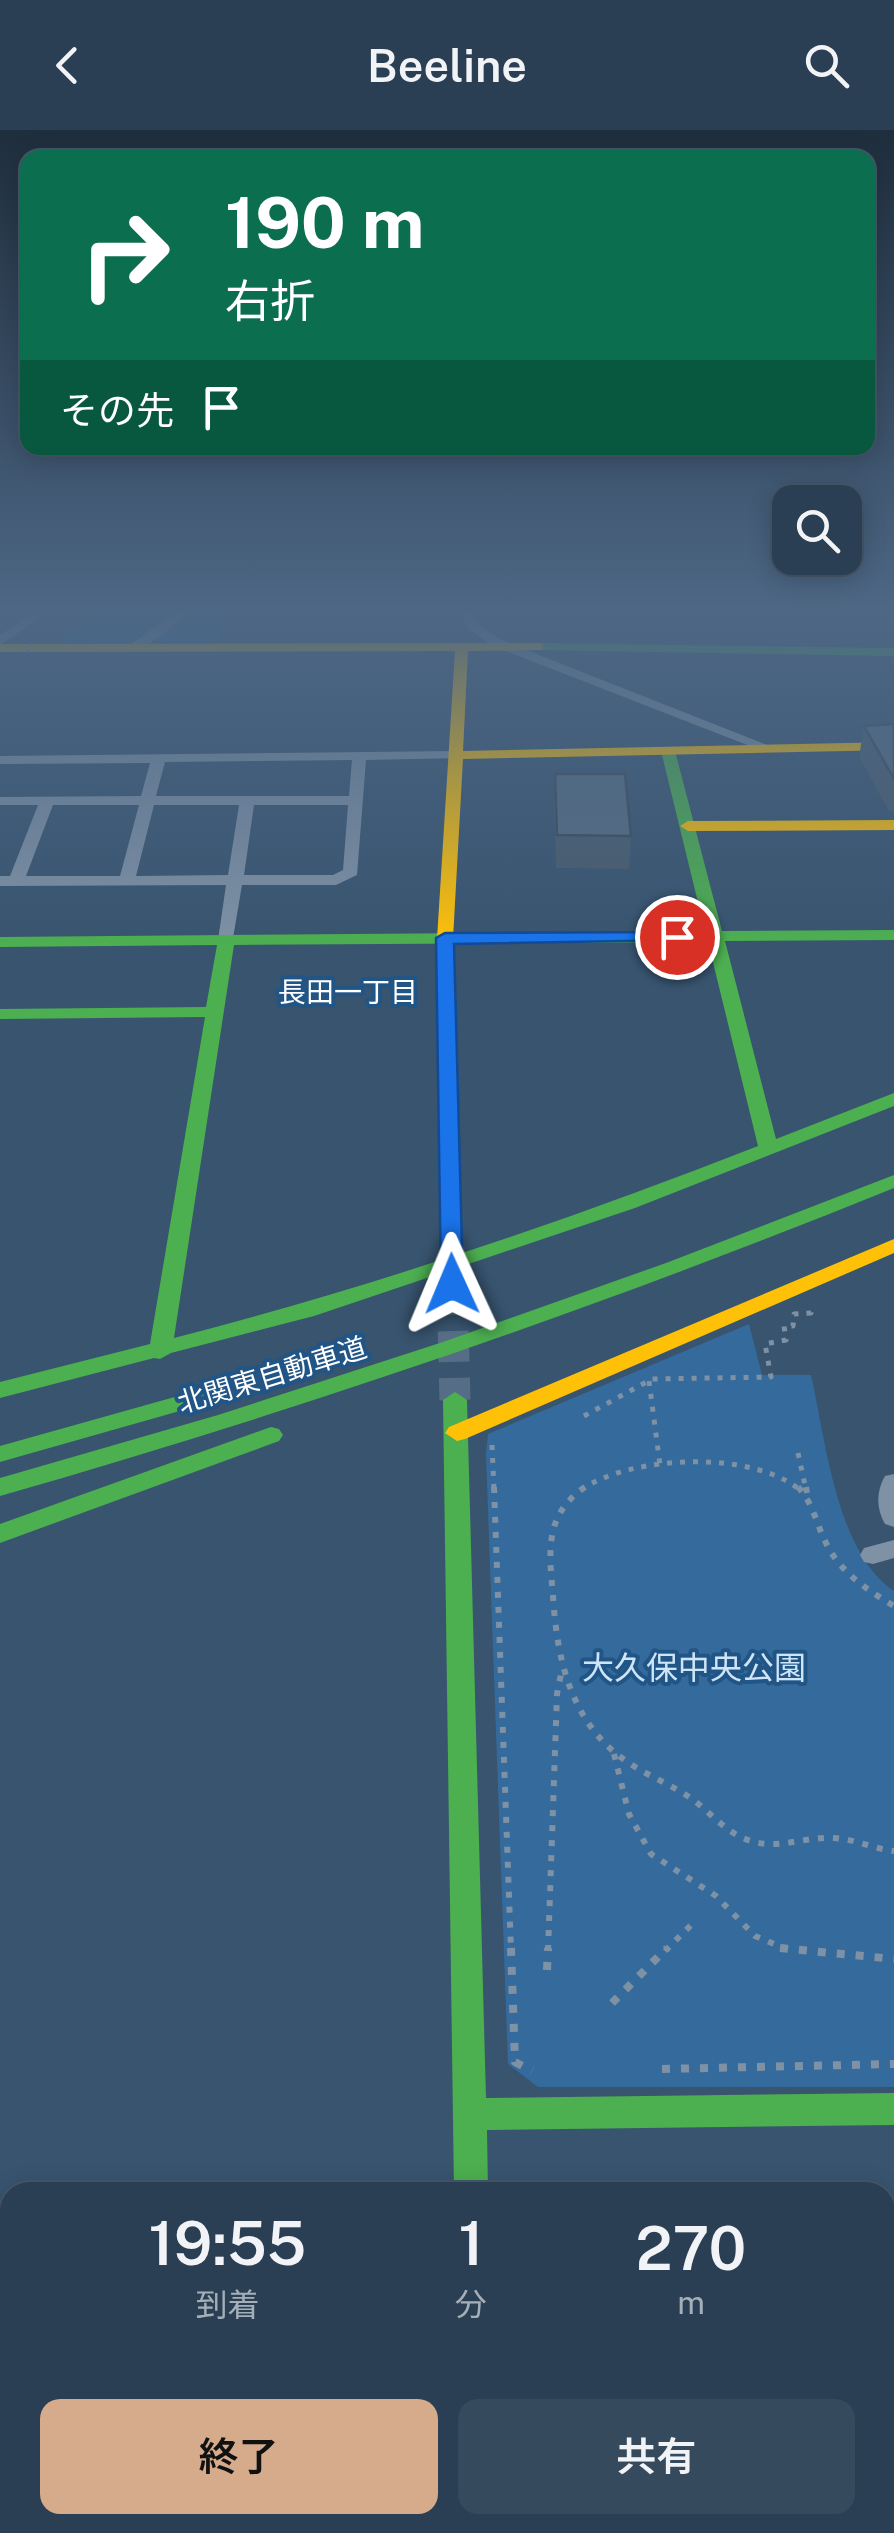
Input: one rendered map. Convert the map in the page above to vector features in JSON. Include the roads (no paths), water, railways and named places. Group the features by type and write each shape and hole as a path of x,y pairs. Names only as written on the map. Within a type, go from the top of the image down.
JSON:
{"main road":[{"path":"452,1272 445,938 458,720"},
{"path":"456,756 894,746"},
{"path":"668,752 770,1150"},
{"path":"688,826 894,825"},
{"path":"0,942 894,935"},
{"path":"160,1352 226,940"},
{"path":"0,1014 215,1012"},
{"path":"0,1390 160,1352 452,1272 894,1099"},
{"name":"北関東自動車道","path":"0,1487 448,1351 632,1286 894,1181"},
{"path":"400,1389 641,1296 827,1209"},
{"path":"457,1433 804,1284 889,1253"},
{"name":"北関東自動車道","path":"0,1454 240,1386"},
{"path":"455,1400 472,2182"},
{"path":"0,1534 292,1428"},
{"path":"470,2114 894,2110"}],"street":[{"path":"696,720 770,749"},
{"path":"0,760 456,756"},
{"path":"47,801 8,881 336,880 351,872 358,757"},
{"path":"127,881 158,760"},
{"path":"0,802 356,800"},
{"path":"226,940 247,801"},
{"path":"894,1482 890,1504 894,1518"}],"tunnel":[{"path":"452,1284 455,1400"}],"district":[{"name":"長田一丁目","path":"348,992"}],"park label":[{"name":"大久保中央公園","path":"694,1668"}]}
